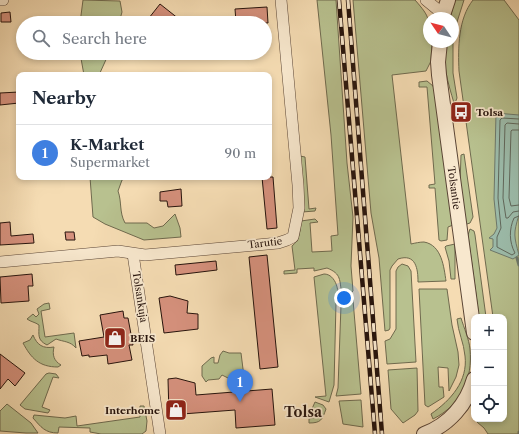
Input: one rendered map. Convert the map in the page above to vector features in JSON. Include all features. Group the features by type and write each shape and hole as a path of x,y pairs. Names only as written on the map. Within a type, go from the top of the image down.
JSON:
{"street":[{"name":"Tarutie","path":"0,262 118,251 145,255 278,243 292,237 299,208 298,185 281,0"},
{"path":"426,0 439,12"},
{"path":"444,12 448,0"},
{"name":"Tolsantie","path":"439,48 439,75 471,314"},
{"name":"Tolsankuja","path":"133,254 160,434"},
{"path":"424,434 443,424 458,412 472,386"}],"green space":[{"path":"83,0 120,1 122,12 121,16 81,16"},
{"path":"317,0 336,0 347,163 353,217 351,266 353,291 349,295 342,294 338,275 327,268 314,271 314,268 297,269 297,273 284,274 284,271 295,270 292,246 298,238 301,221 315,219 318,222 310,223 312,252 332,251 331,236 338,235 331,135"},
{"path":"353,0 415,0 424,12 423,12 423,48 432,48 431,61 426,71 392,75 411,244 424,242 435,248 441,258 446,281 418,282 415,263 409,258 398,259 390,270 390,328 389,330 385,331 379,258 371,213"},
{"path":"455,0 464,0 459,16 459,12 452,12"},
{"path":"473,0 504,0 519,20 519,434 488,434 477,422 507,422 507,314 493,314 459,71 460,34 464,16"},
{"path":"444,48 453,48 453,73 457,98 455,103 446,73"},
{"path":"81,60 106,60 100,72 83,72"},
{"path":"427,81 433,86 435,91 453,225 448,227 447,240 441,241 439,240 435,188 429,188 429,185 435,184 427,87 419,87 419,82"},
{"path":"464,154 473,217 470,223 467,224 465,223 460,184 461,155"},
{"path":"300,156 305,157 309,209 316,208 315,211 302,212"},
{"path":"90,180 122,180 118,191 122,215 125,223 147,223 154,228 163,226 175,214 180,228 181,237 144,240 105,224 93,217"},
{"path":"470,229 474,231 486,314 479,314 468,235"},
{"path":"455,244 455,279 451,279 449,261 445,247"},
{"path":"402,264 408,266 411,271 416,362 387,364 385,341 390,339 396,329 396,271"},
{"path":"324,274 332,277 338,289 336,303 334,385 329,402 315,397 326,396 314,277"},
{"path":"419,289 447,289 459,365 456,377 449,391 448,368 438,367 439,387 443,387 444,397 428,407 425,405"},
{"path":"353,300 361,394 336,396 338,388 341,305 344,301"},
{"path":"49,303 50,309 41,311 45,337 74,333 76,348 69,343 56,339 47,345 39,337 39,325 27,319 33,314 36,317 39,314 37,309 44,304"},
{"path":"461,318 468,337 470,349 467,381 458,399 443,413 433,419 431,414 445,403 457,389 464,374 465,356 457,319"},
{"path":"33,335 41,346 54,347 54,358 61,365 58,367 51,367 36,361 23,343 30,340"},
{"path":"223,351 229,353 241,353 244,377 230,379 222,375 219,379 208,380 206,382 202,376 202,366 214,357 214,363 218,363 220,355"},
{"path":"417,368 418,411 415,415 403,423 391,409 388,370"},
{"path":"46,374 56,374 59,378 53,377 42,407 50,410 48,413 25,409 20,405"},
{"path":"361,400 363,427 343,424 339,401"},
{"path":"315,402 323,405 326,409 319,421 309,423 309,419 320,416 320,410 311,411"},
{"path":"7,404 31,423 38,433 0,431 0,411"},
{"path":"140,406 144,406 147,421 146,431 142,434 101,434 90,432 90,428 59,427 58,433 54,433 44,429 33,418 34,415 65,418 76,416 77,426 140,417"}],"water":[{"path":"496,113 519,115 519,215 515,235 519,255 513,259 490,250 493,247 493,239 489,238 494,234 497,228 494,199"}],"building":[{"path":"160,4 175,16 151,16"},
{"path":"267,7 268,16 236,16 235,9"},
{"path":"10,12 11,22 1,22 1,13"},
{"path":"16,92 16,103 0,105 0,93"},
{"path":"273,177 277,228 267,229 262,180 272,180"},
{"path":"181,189 182,206 168,207 167,201 160,201 160,192"},
{"path":"10,222 11,236 33,234 34,243 0,245 0,223"},
{"path":"65,232 74,232 75,240 66,240"},
{"path":"267,255 278,367 260,369 249,257"},
{"path":"216,261 217,270 176,275 175,265"},
{"path":"32,274 33,286 28,286 29,301 1,303 0,277"},
{"path":"170,296 188,301 187,313 198,314 198,329 164,333 159,298"},
{"path":"123,311 124,318 128,318 133,345 129,345 132,360 108,364 107,355 89,357 89,355 82,356 79,341 104,337 100,315"},
{"path":"0,354 25,373 15,386 8,379 0,389"},
{"path":"176,378 195,383 196,395 272,389 275,425 236,428 235,410 169,415 168,379"}],"waterway":[{"path":"517,258 519,265"}],"railway":[{"path":"339,0 375,434"},
{"path":"348,0 382,434"}],"place":[{"name":"Tolsa","path":"461,112"},
{"name":"BEIS","path":"115,338"},
{"name":"K-Market","path":"240,402"},
{"name":"Interhome","path":"176,410"}],"district":[{"name":"Tolsa","path":"303,412"}]}
